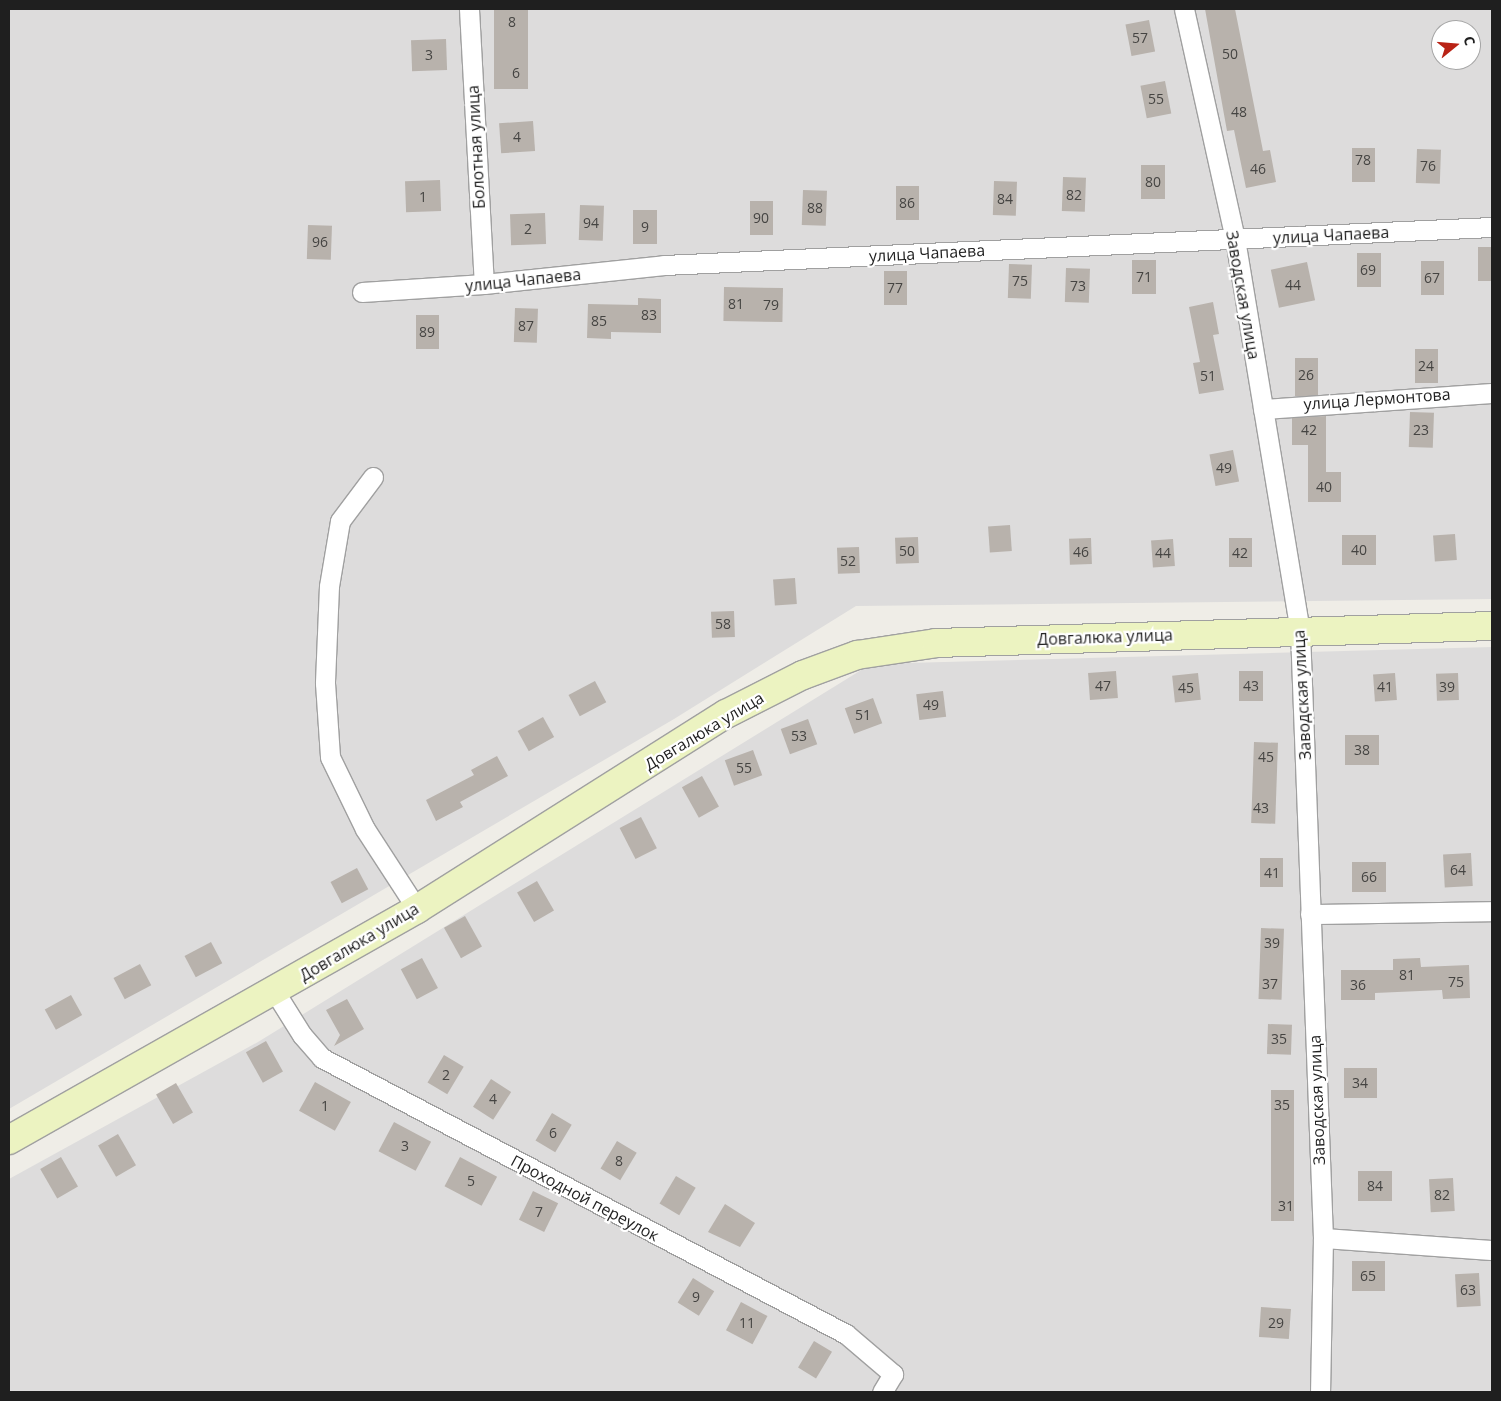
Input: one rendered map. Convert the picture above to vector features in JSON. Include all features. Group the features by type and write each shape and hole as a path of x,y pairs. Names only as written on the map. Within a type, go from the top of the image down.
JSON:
{"street":[{"name":"Болотная улица","path":"469,9 484,284"},
{"name":"Заводская улица","path":"1184,9 1234,239 1300,631 1323,1238 1320,1392"},
{"name":"улица Чапаева","path":"362,292 484,284 664,265 1492,227"},
{"name":"улица Лермонтова","path":"1263,409 1492,393"},
{"path":"373,477 340,521 329,586 325,683 330,757 366,828 417,909"},
{"name":"Довгалюка улица","path":"9,1140 275,992 417,909 726,714 803,675 857,655 936,643 1492,626"},
{"path":"1310,914 1492,912"},
{"name":"Проходной переулок","path":"275,992 302,1035 322,1058 846,1334 893,1374 882,1392"},
{"path":"1323,1238 1492,1250"}],"shaded area":[{"path":"9,9 1492,9 1492,599 856,606 674,719 9,1109"},
{"path":"1492,647 1492,1392 9,1392 9,1179 258,1042 871,664"}],"building":[{"path":"494,9 528,9 528,89 494,89"},
{"path":"1205,9 1235,9 1263,151 1270,150 1276,182 1246,188 1234,130 1227,131"},
{"path":"1149,20 1155,51 1132,56 1125,25"},
{"path":"446,39 447,70 412,71 411,40"},
{"path":"1165,81 1171,113 1147,118 1140,86"},
{"path":"533,121 535,151 501,153 499,123"},
{"path":"1352,148 1375,148 1375,182 1352,182"},
{"path":"1417,149 1441,150 1440,184 1416,183"},
{"path":"1141,165 1165,165 1165,199 1141,199"},
{"path":"1063,177 1086,178 1085,212 1062,211"},
{"path":"440,180 441,211 406,212 405,181"},
{"path":"994,181 1017,182 1016,216 993,215"},
{"path":"896,186 919,186 919,220 896,220"},
{"path":"803,190 827,191 826,226 802,225"},
{"path":"750,201 773,201 773,235 750,235"},
{"path":"580,205 604,206 603,241 579,240"},
{"path":"633,210 657,210 657,244 633,244"},
{"path":"545,213 546,244 511,245 510,214"},
{"path":"308,225 332,226 331,260 307,259"},
{"path":"1478,247 1492,247 1492,281 1478,281"},
{"path":"1357,253 1381,253 1381,287 1357,287"},
{"path":"1132,260 1156,260 1156,294 1132,294"},
{"path":"1421,261 1444,261 1444,295 1421,295"},
{"path":"1307,262 1315,300 1279,308 1271,270"},
{"path":"1009,264 1032,265 1031,299 1008,298"},
{"path":"1066,268 1090,269 1089,303 1065,302"},
{"path":"884,271 907,271 907,305 884,305"},
{"path":"724,287 783,288 782,322 723,321"},
{"path":"638,298 661,299 661,333 611,332 611,339 587,338 588,304 638,305"},
{"path":"1213,302 1219,334 1213,335 1224,390 1199,394 1193,363 1200,362 1189,307"},
{"path":"515,308 538,309 537,343 514,342"},
{"path":"416,315 439,315 439,349 416,349"},
{"path":"1415,349 1438,349 1438,383 1415,383"},
{"path":"1295,358 1318,358 1318,396 1295,396"},
{"path":"1410,412 1434,413 1433,448 1409,447"},
{"path":"1326,416 1326,472 1341,472 1341,502 1308,502 1308,445 1292,445 1292,418"},
{"path":"1233,450 1239,481 1216,486 1209,455"},
{"path":"1010,525 1012,551 990,552 988,527"},
{"path":"1455,534 1457,560 1435,561 1433,536"},
{"path":"1342,535 1376,535 1376,565 1342,565"},
{"path":"918,537 919,563 896,564 895,538"},
{"path":"1091,538 1092,564 1070,565 1069,539"},
{"path":"1229,538 1252,538 1252,567 1229,567"},
{"path":"1173,539 1175,566 1153,567 1151,541"},
{"path":"859,547 860,573 838,574 837,548"},
{"path":"795,578 797,604 775,605 773,580"},
{"path":"734,611 735,637 712,638 711,612"},
{"path":"1116,671 1118,698 1090,700 1088,673"},
{"path":"1239,671 1263,671 1263,701 1239,701"},
{"path":"1198,673 1201,700 1175,703 1172,676"},
{"path":"1395,673 1397,700 1375,701 1373,675"},
{"path":"1458,673 1459,700 1437,701 1436,674"},
{"path":"595,681 606,702 580,716 569,695"},
{"path":"943,691 946,717 919,720 916,694"},
{"path":"873,698 882,723 854,734 845,708"},
{"path":"543,717 554,737 529,751 518,731"},
{"path":"808,719 817,744 790,754 781,729"},
{"path":"1345,735 1379,735 1379,765 1345,765"},
{"path":"1254,742 1278,743 1275,824 1251,823"},
{"path":"753,750 762,775 734,786 725,760"},
{"path":"497,756 508,776 460,802 463,807 436,821 426,800 474,775 471,770"},
{"path":"702,776 719,807 699,818 682,787"},
{"path":"641,817 657,848 636,859 620,828"},
{"path":"1471,853 1473,886 1445,887 1443,854"},
{"path":"1260,858 1283,858 1283,887 1260,887"},
{"path":"1352,862 1386,862 1386,892 1352,892"},
{"path":"357,868 368,889 342,903 331,882"},
{"path":"537,881 554,910 534,922 517,892"},
{"path":"465,916 482,947 461,958 444,928"},
{"path":"1261,928 1284,929 1282,1000 1259,999"},
{"path":"211,942 222,963 196,977 185,956"},
{"path":"422,958 438,988 417,999 401,969"},
{"path":"1420,958 1421,967 1469,965 1470,998 1443,999 1442,990 1375,993 1375,1000 1341,1000 1341,970 1393,970 1393,959"},
{"path":"140,964 151,985 125,999 114,978"},
{"path":"71,995 82,1015 56,1030 45,1010"},
{"path":"347,999 364,1029 334,1046 340,1035 326,1010"},
{"path":"1268,1024 1292,1025 1291,1055 1267,1054"},
{"path":"266,1041 283,1072 263,1083 246,1052"},
{"path":"444,1055 464,1067 447,1094 428,1082"},
{"path":"1344,1068 1377,1068 1377,1098 1344,1098"},
{"path":"491,1079 511,1092 493,1120 473,1107"},
{"path":"315,1082 351,1102 335,1131 299,1111"},
{"path":"176,1083 193,1112 173,1124 156,1094"},
{"path":"1271,1090 1294,1090 1294,1221 1271,1221"},
{"path":"552,1113 572,1125 555,1152 536,1140"},
{"path":"394,1122 431,1142 416,1171 379,1151"},
{"path":"118,1134 136,1165 116,1177 98,1146"},
{"path":"617,1141 637,1153 620,1180 601,1168"},
{"path":"61,1157 78,1186 57,1198 40,1169"},
{"path":"460,1157 497,1177 482,1206 445,1186"},
{"path":"1358,1171 1392,1171 1392,1201 1358,1201"},
{"path":"676,1176 696,1188 679,1215 660,1203"},
{"path":"1453,1178 1455,1211 1431,1212 1429,1179"},
{"path":"533,1191 558,1203 544,1232 519,1220"},
{"path":"725,1204 755,1223 740,1247 708,1232"},
{"path":"1352,1261 1385,1261 1385,1291 1352,1291"},
{"path":"1479,1273 1481,1306 1457,1307 1455,1274"},
{"path":"693,1278 714,1291 699,1316 678,1303"},
{"path":"741,1302 767,1316 752,1344 726,1330"},
{"path":"1261,1307 1291,1309 1289,1339 1259,1337"},
{"path":"814,1341 832,1352 816,1378 798,1368"}]}
